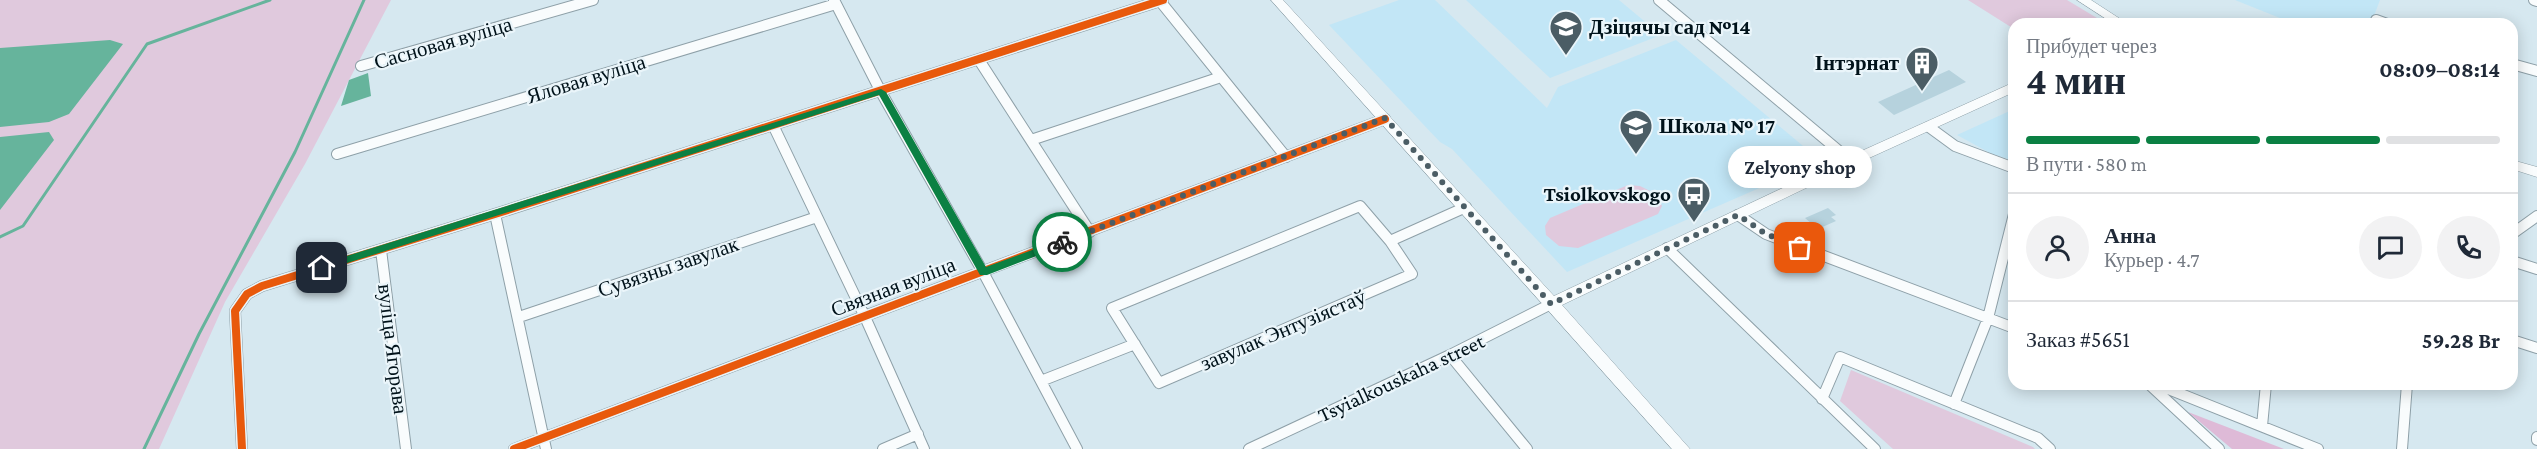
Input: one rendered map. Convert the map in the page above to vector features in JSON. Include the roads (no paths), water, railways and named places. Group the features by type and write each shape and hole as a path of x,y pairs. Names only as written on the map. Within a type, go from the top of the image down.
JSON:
{"main road":[{"path":"1277,0 1682,449"},
{"path":"2083,0 2112,18"},
{"path":"1551,304 1851,161 2008,90"},
{"path":"2518,166 2537,172"}],"street":[{"name":"Сасновая вуліца","path":"362,66 594,0"},
{"path":"1659,0 1851,161"},
{"path":"242,449 235,311 247,294 262,286 881,92 1162,1 1286,157"},
{"path":"835,2 881,92 983,272 1077,449"},
{"name":"Яловая вуліца","path":"337,154 835,2"},
{"path":"979,60 1089,232"},
{"path":"2518,66 2537,71"},
{"path":"1031,140 1221,77"},
{"name":"Связная вуліца","path":"514,449 544,444 865,317 1385,118"},
{"path":"773,125 865,317 924,449"},
{"path":"1929,127 1955,146 2008,166"},
{"name":"завулак Энтузіястаў","path":"1360,206 1390,241 1412,274 1159,383 1112,308 1360,206"},
{"path":"1390,241 1466,207"},
{"path":"495,214 519,317 544,444"},
{"path":"1738,215 1766,234 2008,326"},
{"path":"2518,230 2537,216"},
{"name":"Сувязны завулак","path":"519,317 817,217"},
{"path":"1667,248 1875,449"},
{"path":"1954,404 1988,318 2008,248"},
{"name":"вуліца Ягорава","path":"381,250 406,449"},
{"path":"2518,263 2537,269"},
{"name":"Tsyialkouskaha street","path":"1249,449 1450,355 1551,304"},
{"path":"2518,342 2537,348"},
{"path":"1041,381 1135,344"},
{"path":"1450,355 1527,449"},
{"path":"1822,399 1840,357 2038,438 2050,449"},
{"path":"2155,390 2219,449"},
{"path":"2171,390 2318,449"},
{"path":"2262,426 2265,390"},
{"path":"2402,449 2407,390"},
{"path":"882,449 918,434"}],"waterway":[{"path":"0,237 23,226 147,44 270,0"},
{"path":"144,449 199,334 295,152 364,0"}],"place":[{"name":"Дзіцячы сад №14","path":"1566,56"},
{"name":"Інтэрнат","path":"1922,92"},
{"name":"Школа № 17","path":"1636,155"},
{"name":"Tsiolkovskogo","path":"1694,223"},
{"name":"Zelyony shop","path":"1800,248"}]}
